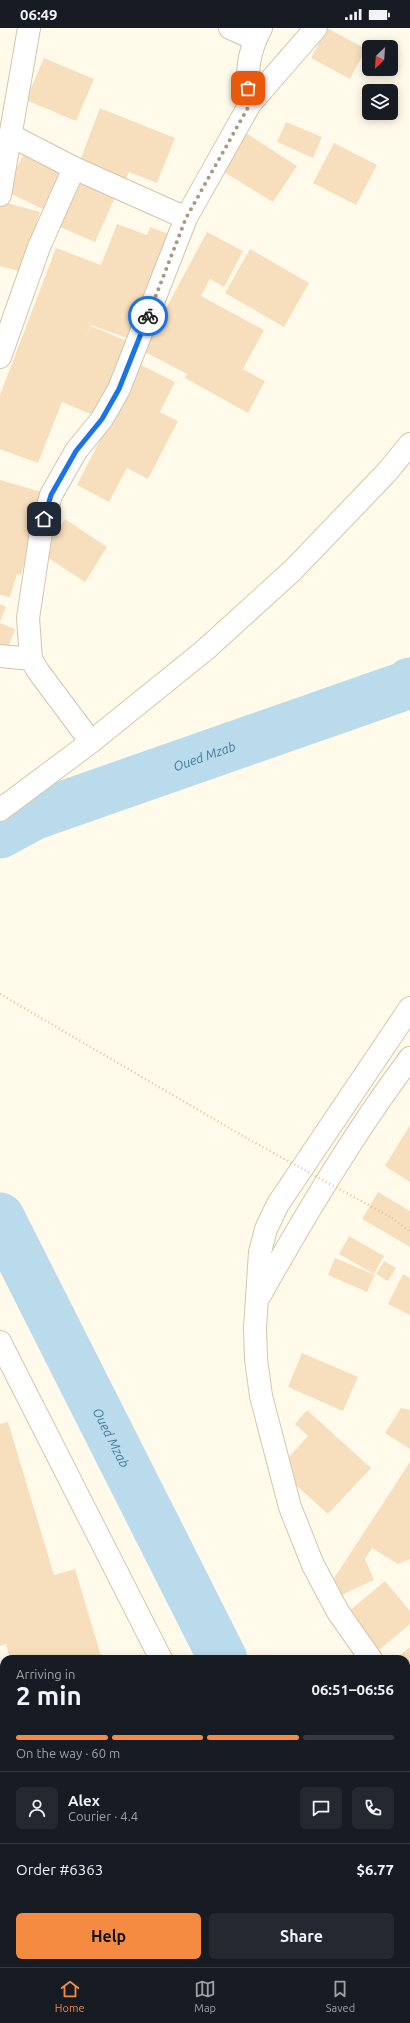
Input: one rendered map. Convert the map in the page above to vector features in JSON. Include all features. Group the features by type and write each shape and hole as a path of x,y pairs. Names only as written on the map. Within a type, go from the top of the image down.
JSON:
{"street":[{"path":"0,195 29,28"},
{"path":"230,28 258,33 249,57 247,73 250,104"},
{"path":"91,742 38,671 32,659 28,618 41,532 51,495 76,451 102,419 119,389 186,218 250,104 316,28"},
{"path":"10,135 74,168 186,218"},
{"path":"0,357 39,247 74,168"},
{"path":"0,810 91,742 205,650 294,570 388,472 410,444"},
{"path":"0,656 32,659"},
{"path":"368,1655 338,1612 313,1564 290,1507 261,1396 256,1359 255,1328 260,1252 266,1229 278,1204 410,1008"},
{"path":"257,1300 309,1210 374,1107 410,1058"},
{"path":"0,1342 159,1655"}],"path":[{"path":"0,994 248,1139 392,1218 410,1232"}],"building":[{"path":"327,28 362,47 362,56 350,79 311,58"},
{"path":"44,58 94,79 76,121 26,100"},
{"path":"100,108 175,138 157,183 129,172 122,189 76,171"},
{"path":"286,122 322,137 313,158 277,142"},
{"path":"238,128 297,166 273,202 214,166"},
{"path":"334,143 377,165 356,205 313,183"},
{"path":"27,147 68,167 47,211 5,191"},
{"path":"81,178 117,193 95,242 60,227"},
{"path":"0,201 40,212 22,272 0,266"},
{"path":"117,224 147,235 150,227 171,235 132,340 91,325 85,340 91,326 127,341 95,416 62,402 38,463 0,449 0,395 56,248 101,265"},
{"path":"207,232 243,251 224,287 210,279 201,296 264,330 243,369 265,381 248,413 185,378 187,374 143,351"},
{"path":"250,249 309,283 284,327 225,293"},
{"path":"139,364 175,382 160,412 178,421 148,479 127,468 109,502 77,485"},
{"path":"0,480 45,493 21,575 17,574 10,597 0,595"},
{"path":"65,519 107,547 85,582 42,554"},
{"path":"0,604 6,607 0,622"},
{"path":"0,623 15,629 8,648 0,645"},
{"path":"410,1125 410,1182 385,1166"},
{"path":"378,1192 410,1211 410,1247 362,1219"},
{"path":"349,1236 384,1256 374,1274 339,1254"},
{"path":"335,1258 375,1275 367,1292 328,1275"},
{"path":"384,1261 396,1268 388,1281 376,1274"},
{"path":"403,1274 410,1278 410,1315 388,1304"},
{"path":"302,1353 358,1377 343,1411 288,1387"},
{"path":"401,1408 410,1410 410,1449 385,1433"},
{"path":"307,1410 371,1468 328,1514 278,1469 308,1436 295,1424"},
{"path":"8,1422 54,1575 75,1569 101,1655 9,1655 6,1644 0,1646 0,1424"},
{"path":"410,1462 410,1559 398,1564 372,1548 365,1559 374,1580 335,1598 327,1589"},
{"path":"385,1581 410,1611 410,1624 379,1650 348,1612"},
{"path":"410,1647 410,1655 400,1655"}],"waterway":[{"name":"Oued Mzab","path":"0,834 33,816 407,685 410,682"},
{"name":"Oued Mzab","path":"0,1217 221,1655"}],"way so far":[{"path":"148,316 186,218 250,104 248,88"}],"route":[{"path":"44,519 51,495 76,451 102,419 119,389 148,316"}]}
